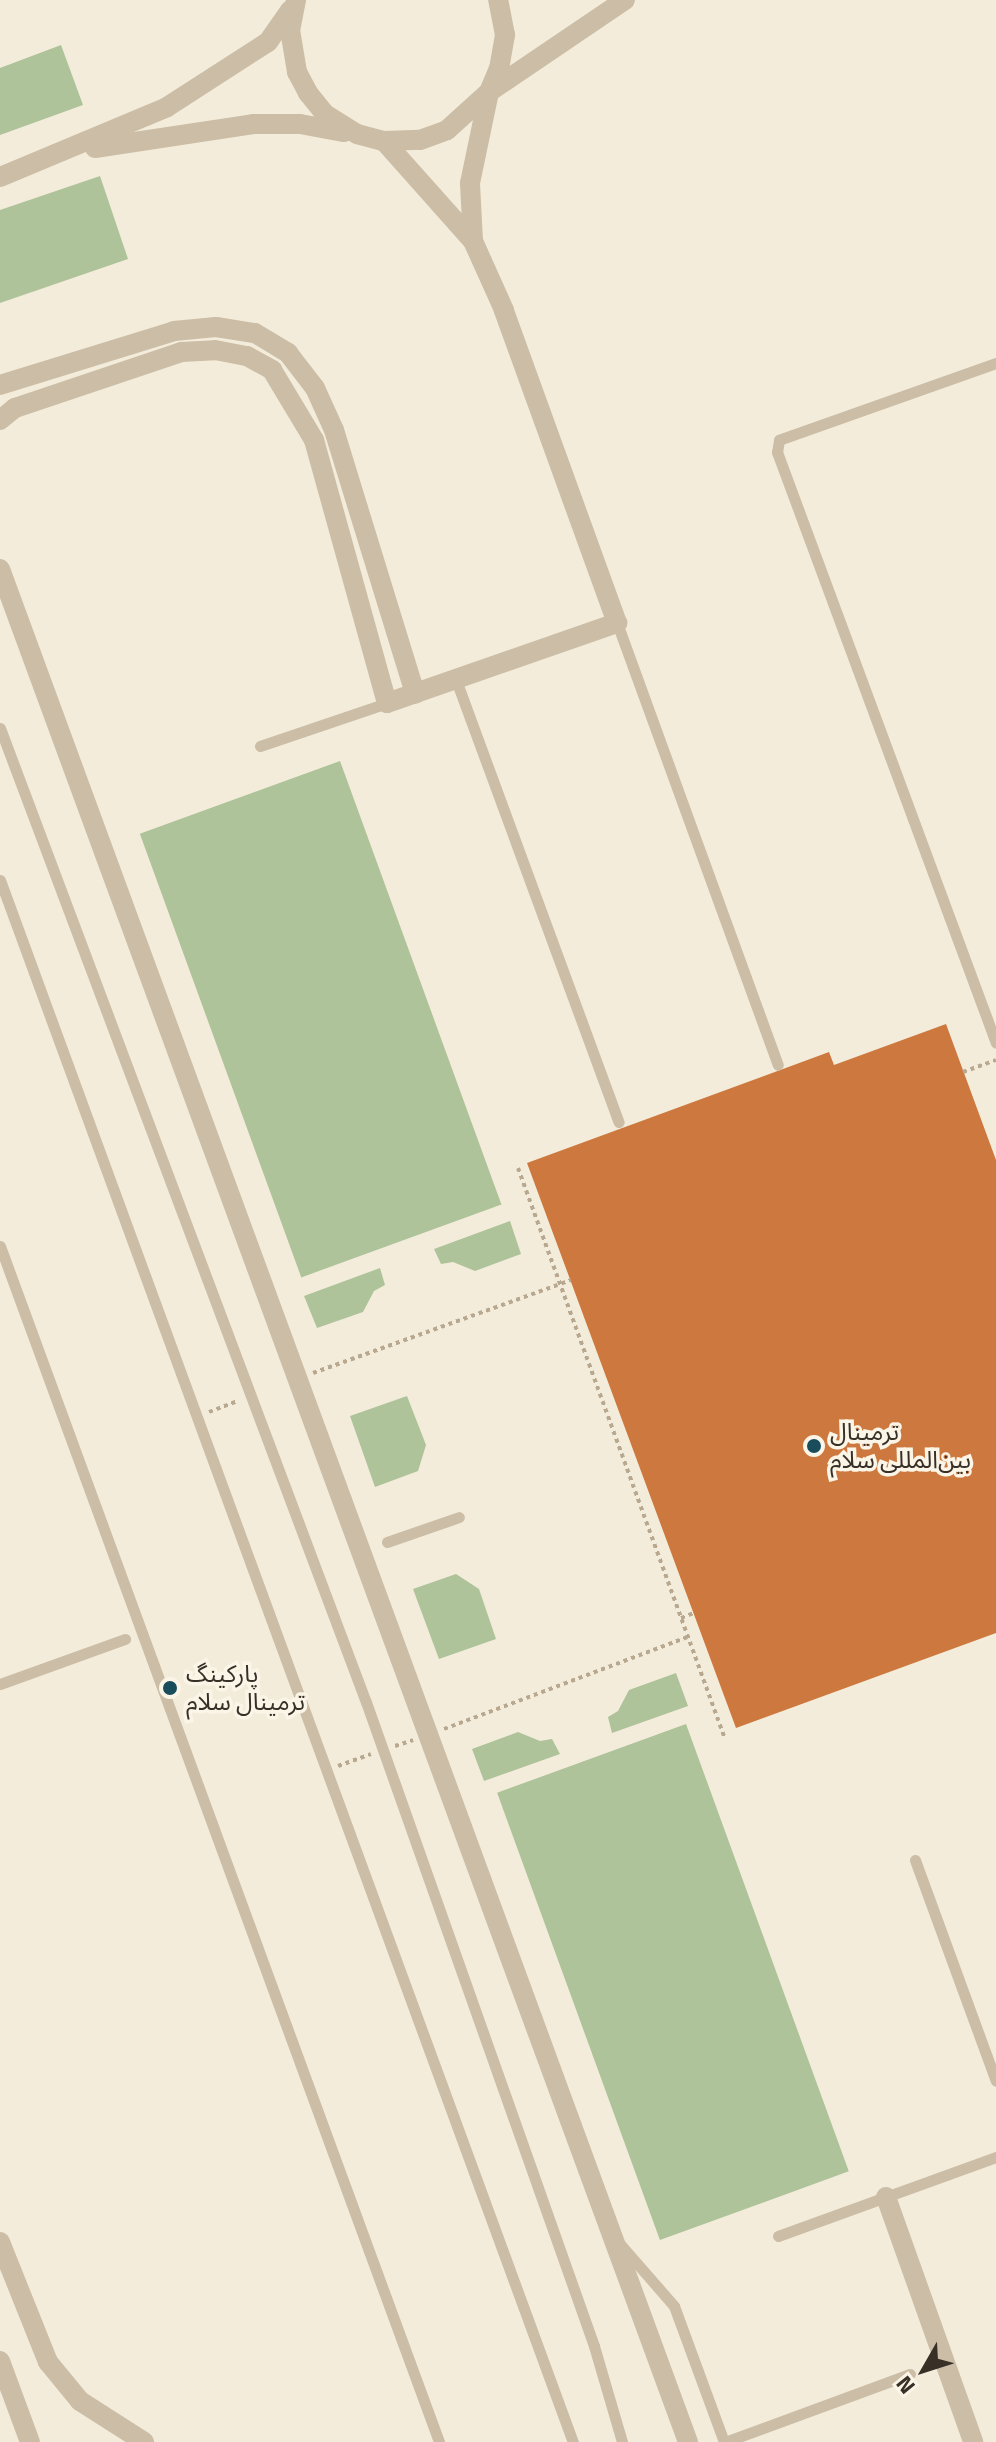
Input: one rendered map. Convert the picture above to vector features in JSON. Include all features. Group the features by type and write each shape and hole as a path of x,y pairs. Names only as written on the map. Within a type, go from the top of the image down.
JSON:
{"street":[{"path":"473,241 470,183 489,92 499,69 505,35 498,0"},
{"path":"60,155 181,132 253,124 300,124 384,141 420,140 447,130 489,92 625,0"},
{"path":"295,1 290,30 297,72 325,114 357,134"},
{"path":"0,177 60,155 167,107 223,74 268,42 295,1"},
{"path":"0,420 15,408 181,352 225,352 272,370 314,440 387,703 617,623 504,310 473,241 384,141"},
{"path":"0,385 174,331 216,327 255,333 288,353 315,388 334,430 415,694"},
{"path":"0,569 688,2442"},
{"path":"886,2197 973,2442"},
{"path":"0,2242 48,2362 80,2401 144,2442"},
{"path":"0,2361 30,2442"}],"lane":[{"path":"996,363 779,440 777,452 996,1043"},
{"path":"617,623 778,1065"},
{"path":"456,680 619,1122"},
{"path":"260,746 387,703"},
{"path":"0,728 383,1750 594,2346 622,2442"},
{"path":"0,880 573,2442"},
{"path":"0,1246 439,2442"},
{"path":"387,1542 459,1517"},
{"path":"0,1684 125,1639"},
{"path":"915,1860 996,2081"},
{"path":"778,2236 996,2157"},
{"path":"612,2236 674,2306 725,2442 910,2374"}],"path":[{"path":"963,1072 996,1060"},
{"path":"518,1168 725,1739"},
{"path":"297,1379 571,1280"},
{"path":"198,1416 252,1396"},
{"path":"681,1618 694,1613"},
{"path":"328,1770 687,1637"}],"green space":[{"path":"61,45 83,105 0,135 0,68"},
{"path":"100,176 128,259 0,303 0,210"},
{"path":"340,761 501,1205 301,1277 140,834"},
{"path":"510,1221 521,1254 475,1271 453,1262 441,1264 434,1249"},
{"path":"380,1268 385,1285 374,1291 363,1312 317,1328 304,1296"},
{"path":"407,1396 426,1445 418,1471 375,1487 350,1416"},
{"path":"456,1574 479,1589 496,1639 439,1659 413,1589"},
{"path":"676,1673 688,1706 612,1733 608,1717 618,1711 629,1690"},
{"path":"686,1724 849,2171 660,2240 497,1793"},
{"path":"518,1732 540,1741 552,1739 560,1754 484,1781 472,1749"}],"building":[{"name":"ترمینال بین‌المللی سلام","path":"946,1024 996,1160 996,1633 736,1728 527,1163 829,1052 834,1065"}],"place":[{"name":"ترمینال بین‌المللی سلام","path":"814,1446"},
{"name":"پارکینگ ترمینال سلام","path":"170,1688"}]}
